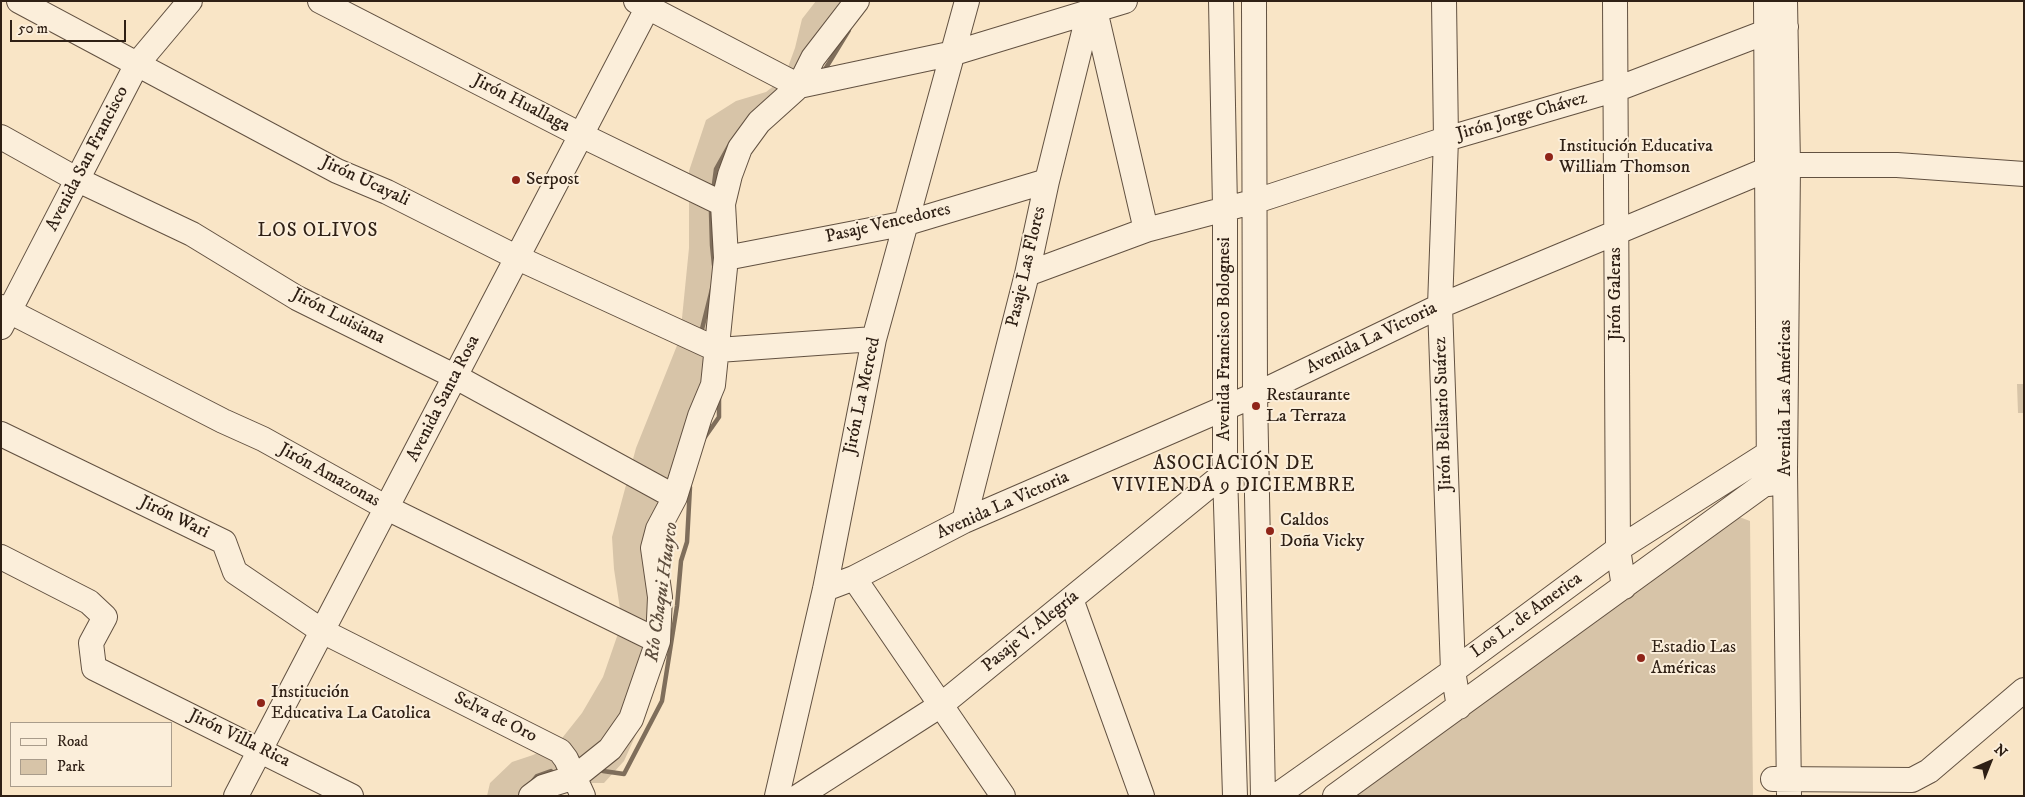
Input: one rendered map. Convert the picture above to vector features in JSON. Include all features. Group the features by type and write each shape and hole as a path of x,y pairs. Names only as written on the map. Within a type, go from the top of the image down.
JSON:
{"street":[{"name":"Jirón Ucayali","path":"19,1 337,171 387,192 518,258 718,350"},
{"name":"Avenida San Francisco","path":"3,315 78,180 136,64 190,1"},
{"name":"Jirón Huallaga","path":"320,1 580,135 723,204"},
{"path":"531,796 543,787 579,786 610,749 631,718 658,641 660,597 653,548 658,529 675,497 700,416 713,385 726,258 723,204 730,175 740,148 759,122 799,86 813,58 857,1"},
{"name":"Jirón La Merced","path":"777,796 825,588 874,339 967,1"},
{"path":"645,3 799,86 954,53 1125,1"},
{"name":"Avenida Francisco Bolognesi","path":"1221,1 1225,208 1225,473 1234,796"},
{"name":"Avenida Francisco Bolognesi","path":"1254,1 1255,396 1263,796"},
{"name":"Jirón Belisario Suárez","path":"1444,1 1446,139 1440,306 1453,671 1459,707"},
{"name":"Jirón Galeras","path":"1615,1 1617,89 1618,549 1624,587"},
{"name":"Avenida Las Américas","path":"1766,1 1776,30"},
{"name":"Avenida Las Américas","path":"1781,788 1777,475 1776,30 1785,1"},
{"name":"Avenida Santa Rosa","path":"236,796 518,258 645,3"},
{"path":"1092,11 1146,230"},
{"name":"Pasaje Las Flores","path":"964,521 1027,274 1047,181 1092,11"},
{"name":"Jirón Jorge Chávez","path":"1027,274 1146,230 1256,201 1446,139 1617,89 1776,30"},
{"name":"Jirón Luisiana","path":"1,138 78,180 192,234 297,298 456,377 675,497"},
{"path":"1777,168 1897,165 2024,174"},
{"name":"Avenida La Victoria","path":"825,588 854,578 964,521 1255,396 1440,306 1777,168"},
{"name":"Pasaje Vencedores","path":"726,258 906,224 1047,181"},
{"name":"Jirón Amazonas","path":"3,315 263,439 387,508 658,641"},
{"path":"718,350 874,339"},
{"name":"Jirón Wari","path":"1,434 224,542 235,572 322,631"},
{"name":"Los L. de America","path":"1276,796 1453,671 1618,549 1777,449"},
{"name":"Pasaje V. Alegría","path":"801,795 941,704 1225,473 1257,464"},
{"name":"Los L. de America","path":"1335,796 1777,475"},
{"path":"1684,508 1698,533"},
{"name":"Jirón Villa Rica","path":"1,557 89,602 105,617 90,643 94,668 351,796"},
{"path":"854,578 1003,796"},
{"path":"1071,599 1142,796"},
{"path":"1547,601 1565,630"},
{"name":"Selva de Oro","path":"322,631 560,750 579,786"},
{"path":"1231,651 1259,645"},
{"path":"1781,788 1912,780 1929,771 2024,690"}],"green space":[{"path":"816,1 842,1 739,172 719,330 671,480 664,628 643,719 624,761 604,783 574,783 529,796 487,796 490,783 512,762 533,755 559,742 582,713 603,677 622,622 614,569 612,537 636,448 680,338 689,248 689,171 706,120 736,101 766,92 784,78 795,48 802,19"},
{"path":"2017,384 2024,384 2024,413 2018,413"},
{"name":"Estadio Las Américas","path":"1734,515 1750,521 1753,796 1338,796"}],"waterway":[{"name":"Río Chaqui Huayco","path":"824,71 849,30"},
{"name":"Río Chaqui Huayco","path":"713,192 716,169 730,144"},
{"name":"Río Chaqui Huayco","path":"711,212 714,265"},
{"name":"Río Chaqui Huayco","path":"702,329 712,289"},
{"name":"Río Chaqui Huayco","path":"705,437 719,417 719,397"},
{"name":"Río Chaqui Huayco","path":"603,771 624,774 662,701 677,606 681,561 687,542 690,487"},
{"name":"Río Chaqui Huayco","path":"533,781 537,776 551,771"}],"place":[{"name":"Institución Educativa William Thomson","path":"1549,157"},
{"name":"Serpost","path":"516,180"},
{"name":"Restaurante La Terraza","path":"1256,406"},
{"name":"Caldos Doña Vicky","path":"1270,531"},
{"name":"Estadio Las Américas","path":"1641,658"},
{"name":"Institución Educativa La Catolica","path":"261,703"}],"district":[{"name":"LOS OLIVOS","path":"318,232"},
{"name":"ASOCIACIÓN DE VIVIENDA 9 DICIEMBRE","path":"1234,476"}]}
